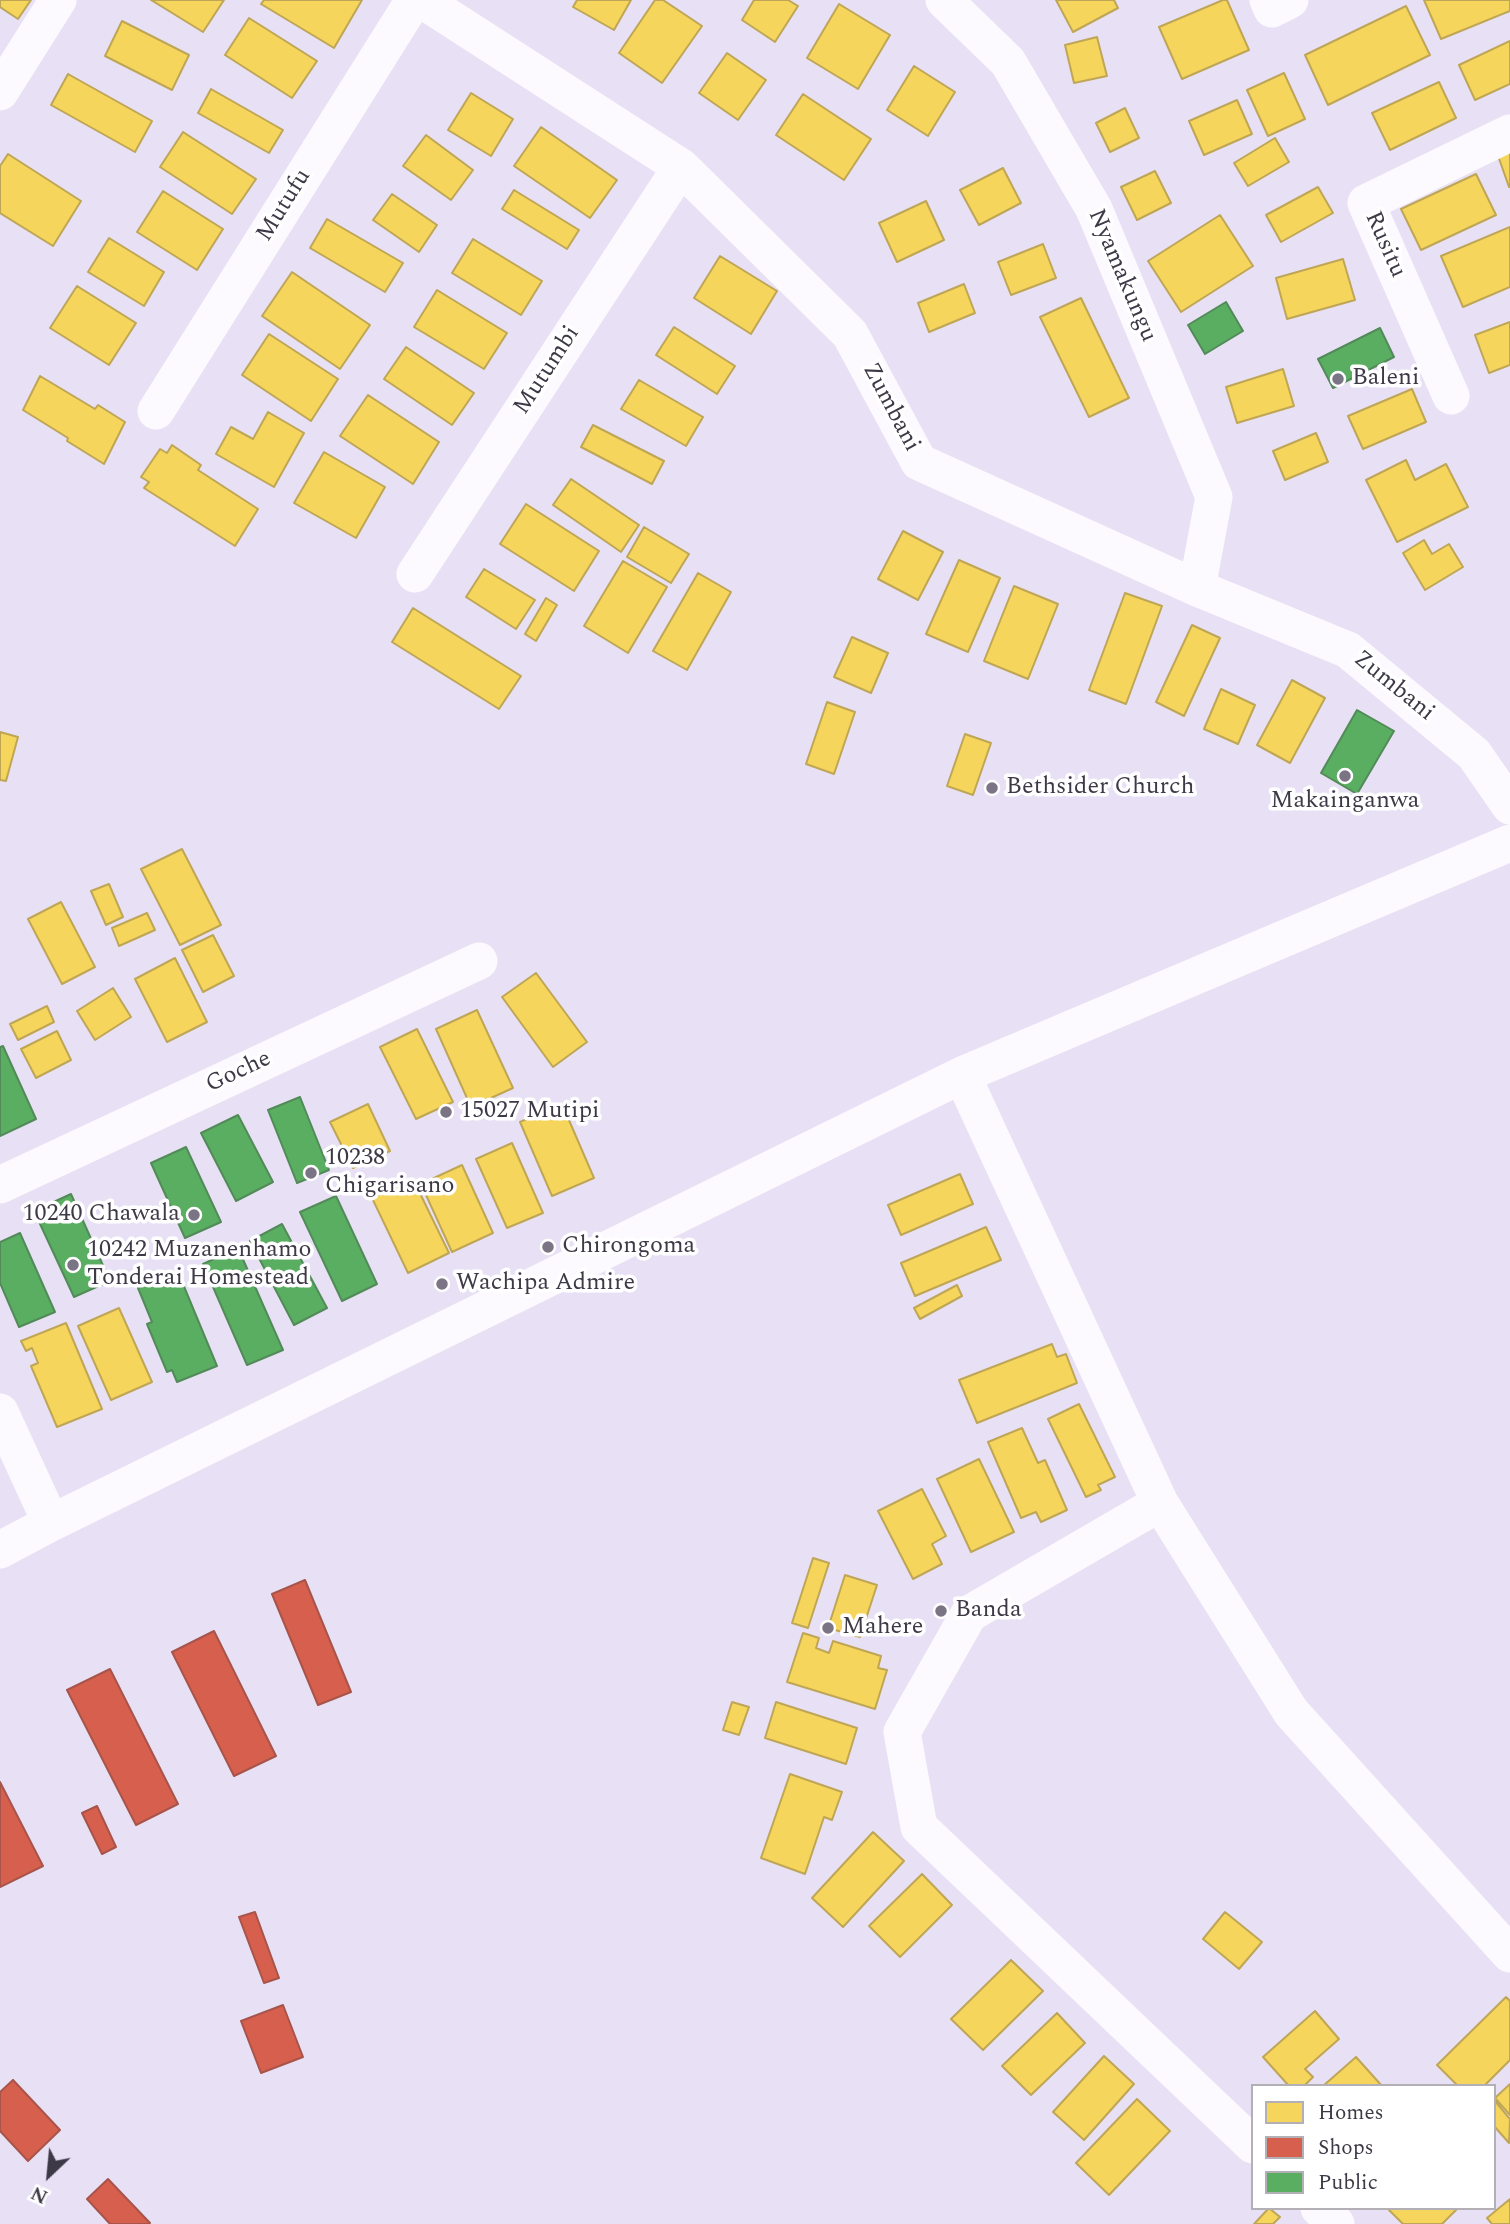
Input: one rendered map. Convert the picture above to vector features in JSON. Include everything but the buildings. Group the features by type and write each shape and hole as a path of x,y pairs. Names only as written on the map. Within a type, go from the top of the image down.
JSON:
{"street":[{"path":"0,92 58,0"},
{"name":"Mutufu","path":"156,411 414,0"},
{"name":"Zumbani","path":"422,0 681,167 850,334 919,462 1197,588 1348,650 1474,754 1510,806"},
{"name":"Nyamakungu","path":"944,0 1008,62 1094,209 1214,496 1197,588"},
{"path":"1268,0 1272,9 1290,0"},
{"name":"Rusitu","path":"1451,396 1366,203 1510,133"},
{"name":"Mutumbi","path":"415,574 681,167"},
{"path":"0,1550 962,1075 1510,843"},
{"name":"Goche","path":"0,1185 479,961"},
{"path":"962,1075 1160,1503 1291,1712 1510,1954"},
{"path":"0,1412 51,1523"},
{"path":"1160,1503 970,1614 902,1732 919,1827 1251,2143"},
{"path":"1321,2210 1336,2224"}],"place":[{"name":"Baleni","path":"1338,379"},
{"name":"Makainganwa","path":"1345,776"},
{"name":"Bethsider Church","path":"992,788"},
{"name":"15027 Mutipi","path":"446,1112"},
{"name":"10238 Chigarisano","path":"311,1173"},
{"name":"10240 Chawala","path":"194,1215"},
{"name":"Chirongoma","path":"548,1247"},
{"name":"10242 Muzanenhamo Tonderai Homestead","path":"73,1265"},
{"name":"Wachipa Admire","path":"442,1284"},
{"name":"Banda","path":"941,1611"},
{"name":"Mahere","path":"828,1628"}]}
